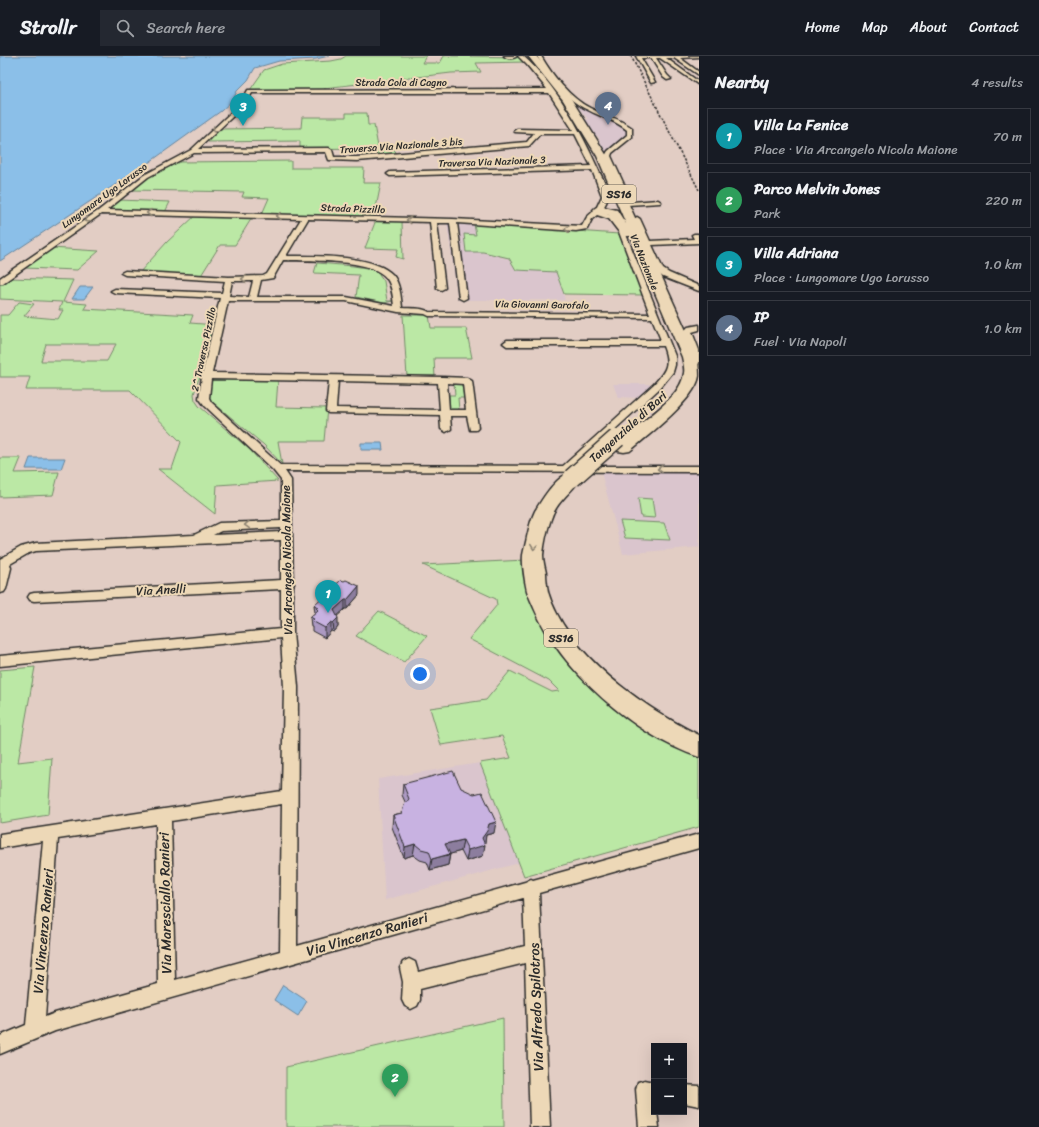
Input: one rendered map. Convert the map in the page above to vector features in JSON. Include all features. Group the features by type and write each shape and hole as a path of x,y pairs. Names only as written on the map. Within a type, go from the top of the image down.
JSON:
{"highway":[{"name":"Tangenziale di Bari","path":"526,56 559,95 595,154 680,357 681,371 675,384 662,401 620,443"},
{"name":"Tangenziale di Bari","path":"532,56 564,94 602,156 690,357 692,374 685,388 672,405 574,476 550,503 542,517 534,543 532,556 534,574 538,590 550,621 568,649 581,663 617,696 666,730 699,747"},
{"path":"599,210 612,206 610,201 613,198"},
{"path":"599,210 613,212 620,225 628,234"},
{"name":"Tangenziale di Bari","path":"574,476 571,496 560,510 550,537 547,554 548,571 558,608 569,627 584,647 604,668 658,710 699,733"}],"street":[{"path":"509,56 514,56"},
{"path":"520,56 529,64 551,91 578,132 595,168 605,196 599,210"},
{"path":"539,56 541,61 576,100 585,107 630,129 630,136 610,152 608,156 630,204 658,202"},
{"path":"638,56 699,56"},
{"path":"638,56 653,82"},
{"path":"676,56 699,74"},
{"path":"688,56 699,63"},
{"path":"653,57 665,76 669,79"},
{"path":"662,57 699,84"},
{"name":"Strada Cola di Cagno","path":"250,91 551,91"},
{"name":"Lungomare Ugo Lorusso","path":"0,281 100,212 146,176 193,151 243,104 250,91"},
{"path":"517,131 578,132"},
{"name":"Traversa Via Nazionale 3 bis","path":"193,151 329,150 331,159 357,159 529,144 538,132"},
{"name":"Traversa Via Nazionale 3","path":"390,174 595,168"},
{"name":"Strada Pizzillo","path":"100,212 452,221 581,229 586,227 589,218 599,210"},
{"name":"Via Nazionale","path":"574,476 667,375 672,366 671,356 622,232 611,218 599,210"},
{"path":"125,273 229,279 270,276 306,217"},
{"path":"637,219 660,270 666,275 699,289"},
{"path":"433,221 441,288"},
{"path":"452,221 463,298"},
{"path":"648,243 698,241 696,236"},
{"path":"281,258 357,262 380,268 386,272 393,281 398,310"},
{"path":"252,299 258,278"},
{"name":"2^ Traversa Pizzillo","path":"229,279 206,376 204,398 208,404 277,468"},
{"path":"115,291 225,297"},
{"name":"2^ Traversa Pizzillo","path":"225,297 252,299 346,299 398,310"},
{"name":"Via Giovanni Garofalo","path":"398,310 427,313 655,316"},
{"path":"699,327 691,329 688,332 699,361"},
{"path":"507,343 666,343"},
{"path":"206,376 467,381 472,428"},
{"path":"334,378 331,410 471,413"},
{"path":"442,380 446,429"},
{"name":"Via Arcangelo Nicola Maione","path":"277,468 574,476 699,469"},
{"name":"Via Arcangelo Nicola Maione","path":"277,468 286,480 288,633 291,687 288,956"},
{"path":"0,589 5,568 2,564 25,550 36,547 196,539 286,530"},
{"name":"Via Anelli","path":"34,597 288,584"},
{"path":"0,661 288,633"},
{"path":"0,841 289,796"},
{"name":"Via Maresciallo Ranieri","path":"163,815 167,990"},
{"name":"Via Vincenzo Ranieri","path":"35,1029 51,833"},
{"name":"Via Vincenzo Ranieri","path":"0,1045 35,1029 55,1022 699,841"},
{"name":"Via Alfredo Spilotros","path":"531,887 540,1127"},
{"path":"411,1000 411,975 534,952"},
{"path":"649,1127 645,1089 651,1090"},
{"path":"687,1094 699,1096"}],"shaded area":[{"path":"568,95 582,107 623,126 627,129 628,135 605,155 598,136 594,135 585,120 588,119"},
{"path":"458,223 474,224 476,235 464,235 466,252 483,252 509,259 516,270 556,272 565,300 458,300 447,224 457,225"},
{"path":"613,384 649,384 652,387 641,398 618,397"},
{"path":"601,472 699,472 699,547 623,554"},
{"path":"480,763 519,863 385,900 378,779"}],"green space":[{"path":"346,56 426,56 422,63 440,63 444,56 522,57 527,62 476,63 481,72 451,73 324,88 328,90 250,90 264,70 282,64 331,61 341,59"},
{"path":"346,113 367,113 368,125 374,125 378,147 392,146 397,154 362,157 360,148 300,149 300,141 208,142 219,129 301,128 302,117 346,117"},
{"path":"291,161 291,168 364,168 363,183 381,183 374,218 262,214 269,198 242,197 244,192 131,190 151,174 177,162"},
{"path":"119,200 170,202 165,212 107,210"},
{"path":"196,215 253,216 235,245 220,245 200,277 139,273 167,242"},
{"path":"376,220 402,221 403,259 396,257 398,249 365,248"},
{"path":"474,224 619,234 643,295 564,294 556,272 516,270 509,258 483,252 466,252 464,234 476,235"},
{"path":"51,248 99,251 77,270 24,268"},
{"path":"317,263 367,268 369,266 383,273 379,274 384,281 387,301 392,301 384,303 356,297 359,275 314,273"},
{"path":"9,278 73,280 63,302 87,304 84,309 193,315 190,323 216,325 206,364 194,394 195,400 199,406 250,450 278,481 217,485 215,514 158,469 172,469 181,442 130,390 26,390 30,377 0,377 0,315 8,315 19,302 34,304 24,316 58,319 63,310 59,310 62,302 0,299 0,284","holes":["46,344 116,344 107,361 41,361"]},
{"path":"403,315 429,315 431,328 466,328 472,358 434,358 435,378 407,377"},
{"path":"212,379 278,380 276,407 327,408 324,441 278,441 282,464 264,445 209,399 208,394"},
{"path":"454,383 462,384 464,398 458,398 459,410 450,410 449,395 455,395"},
{"path":"0,458 21,458 15,473 59,472 53,495 0,497"},
{"path":"638,498 652,499 655,518 641,517"},
{"path":"620,521 664,523 670,540 625,538"},
{"path":"526,560 532,601 548,635 699,757 699,827 524,876 480,763 511,758 502,736 441,745 430,708 486,700 510,671 552,692 559,691 549,681 469,639 497,605 496,599 423,565"},
{"path":"379,611 427,636 404,662 356,636"},
{"path":"35,667 18,762 52,758 48,815 0,823 0,670"},
{"path":"503,1018 504,1127 286,1127 286,1067"}],"water":[{"path":"0,56 329,56 316,59 279,61 255,68 248,80 237,91 233,100 221,111 154,159 0,261"},
{"path":"80,287 93,287 84,299 72,299"},
{"path":"361,443 382,443 383,450 361,450"},
{"path":"30,458 65,458 61,469 26,469"},
{"path":"283,985 307,1001 298,1016 274,1000"}],"building":[{"path":"341,580 346,580 359,586 347,600 345,600 334,610 338,618 325,628 312,621 314,619 310,617 318,610 316,608 318,607 314,605"},
{"path":"453,771 461,788 474,794 482,792 496,822 489,824 487,831 482,838 485,845 468,850 463,840 445,844 450,854 432,859 429,851 421,849 415,844 405,847 393,815 402,813 404,805 409,799 403,784"}],"railway":[{"path":"631,56 699,190"}],"place":[{"name":"IP","path":"608,125"},
{"name":"Villa Adriana","path":"243,126"},
{"name":"Villa La Fenice","path":"328,613"},
{"name":"Parco Melvin Jones","path":"395,1097"}]}
